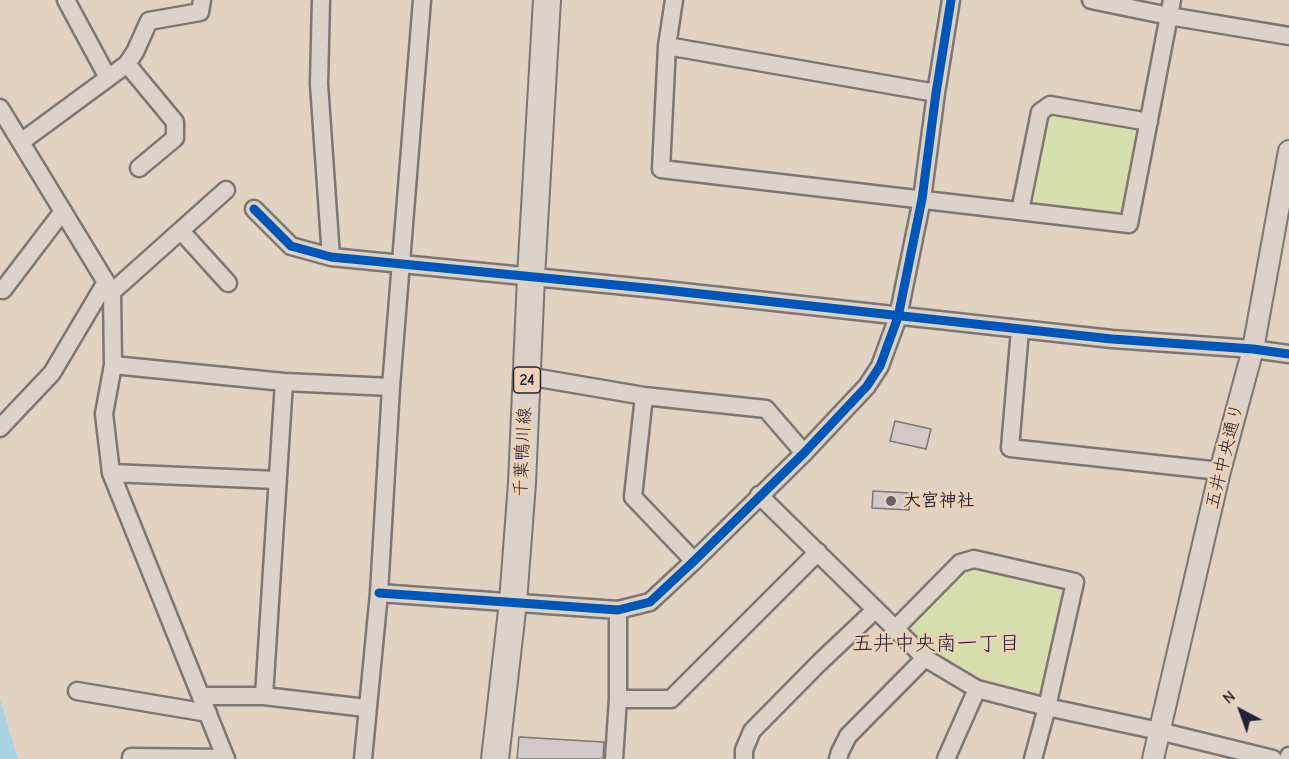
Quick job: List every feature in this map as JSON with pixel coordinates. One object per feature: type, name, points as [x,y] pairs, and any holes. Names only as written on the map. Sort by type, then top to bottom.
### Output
[{"type":"main road","name":"千葉鴨川線","points":[[495,759],[513,602],[522,483],[547,0]]},
{"type":"street","points":[[66,0],[108,78]]},
{"type":"street","points":[[21,142],[127,64],[149,21],[200,12],[202,0]]},
{"type":"street","points":[[321,0],[319,84],[331,258]]},
{"type":"street","points":[[363,759],[366,708],[379,593],[391,387],[422,0]]},
{"type":"street","points":[[674,0],[667,46],[661,169],[1129,224],[1171,8]]},
{"type":"street","points":[[379,593],[618,610],[650,602],[804,453],[867,386],[880,366],[898,316],[922,199],[951,0]]},
{"type":"street","points":[[1091,0],[1171,8],[1289,36]]},
{"type":"street","points":[[667,46],[936,93]]},
{"type":"street","points":[[127,64],[175,122],[175,138],[139,168]]},
{"type":"street","points":[[1020,211],[1040,112],[1050,105],[1149,122]]},
{"type":"street","points":[[0,108],[109,287],[113,365],[104,414],[111,473],[226,758],[131,757]]},
{"type":"street","name":"五井中央通り","points":[[1153,759],[1220,471],[1253,349],[1289,151]]},
{"type":"street","points":[[0,428],[52,373],[109,287],[181,231],[226,190]]},
{"type":"street","points":[[254,209],[291,246],[331,258],[531,277],[1020,330],[1289,354]]},
{"type":"street","points":[[3,290],[63,211]]},
{"type":"street","points":[[181,231],[228,283]]},
{"type":"street","points":[[1020,330],[1010,448],[1220,471]]},
{"type":"street","points":[[113,365],[284,382],[391,387]]},
{"type":"street","points":[[527,376],[644,396],[766,409],[804,453]]},
{"type":"street","points":[[264,696],[284,382]]},
{"type":"street","points":[[644,396],[633,497],[694,561]]},
{"type":"street","points":[[111,473],[277,480]]},
{"type":"street","points":[[759,495],[926,658],[977,689],[1274,759]]},
{"type":"street","points":[[618,699],[671,699],[818,552]]},
{"type":"street","points":[[895,629],[960,563],[974,559],[1075,582],[1033,759]]},
{"type":"street","points":[[614,759],[618,699],[618,610]]},
{"type":"street","points":[[744,759],[744,750],[752,731],[875,610]]},
{"type":"street","points":[[838,759],[848,736],[926,658]]},
{"type":"street","points":[[946,759],[977,689]]},
{"type":"street","points":[[77,691],[208,713]]},
{"type":"street","points":[[201,696],[264,696],[366,708]]},
{"type":"green space","points":[[1055,112],[1137,128],[1141,134],[1124,210],[1118,214],[1036,205],[1028,197],[1045,120]]},
{"type":"green space","points":[[973,568],[1057,589],[1062,600],[1041,689],[1037,692],[979,677],[933,652],[913,633],[913,623],[962,573]]},
{"type":"water","points":[[0,699],[18,759],[0,759]]},
{"type":"building","points":[[895,421],[931,429],[926,449],[890,441]]},
{"type":"building","name":"大宮神社","points":[[873,491],[910,493],[909,510],[872,508]]},
{"type":"building","points":[[519,737],[604,742],[603,759],[517,759]]},
{"type":"cycle path","points":[[379,593],[618,610],[650,602],[804,453],[867,386],[880,366],[898,317],[922,199],[951,0]]},
{"type":"cycle path","points":[[254,209],[291,246],[331,257],[656,289],[1112,339],[1253,349],[1289,354]]},
{"type":"place","name":"大宮神社","points":[[891,501]]},
{"type":"district","name":"五井中央南一丁目","points":[[936,644]]}]
